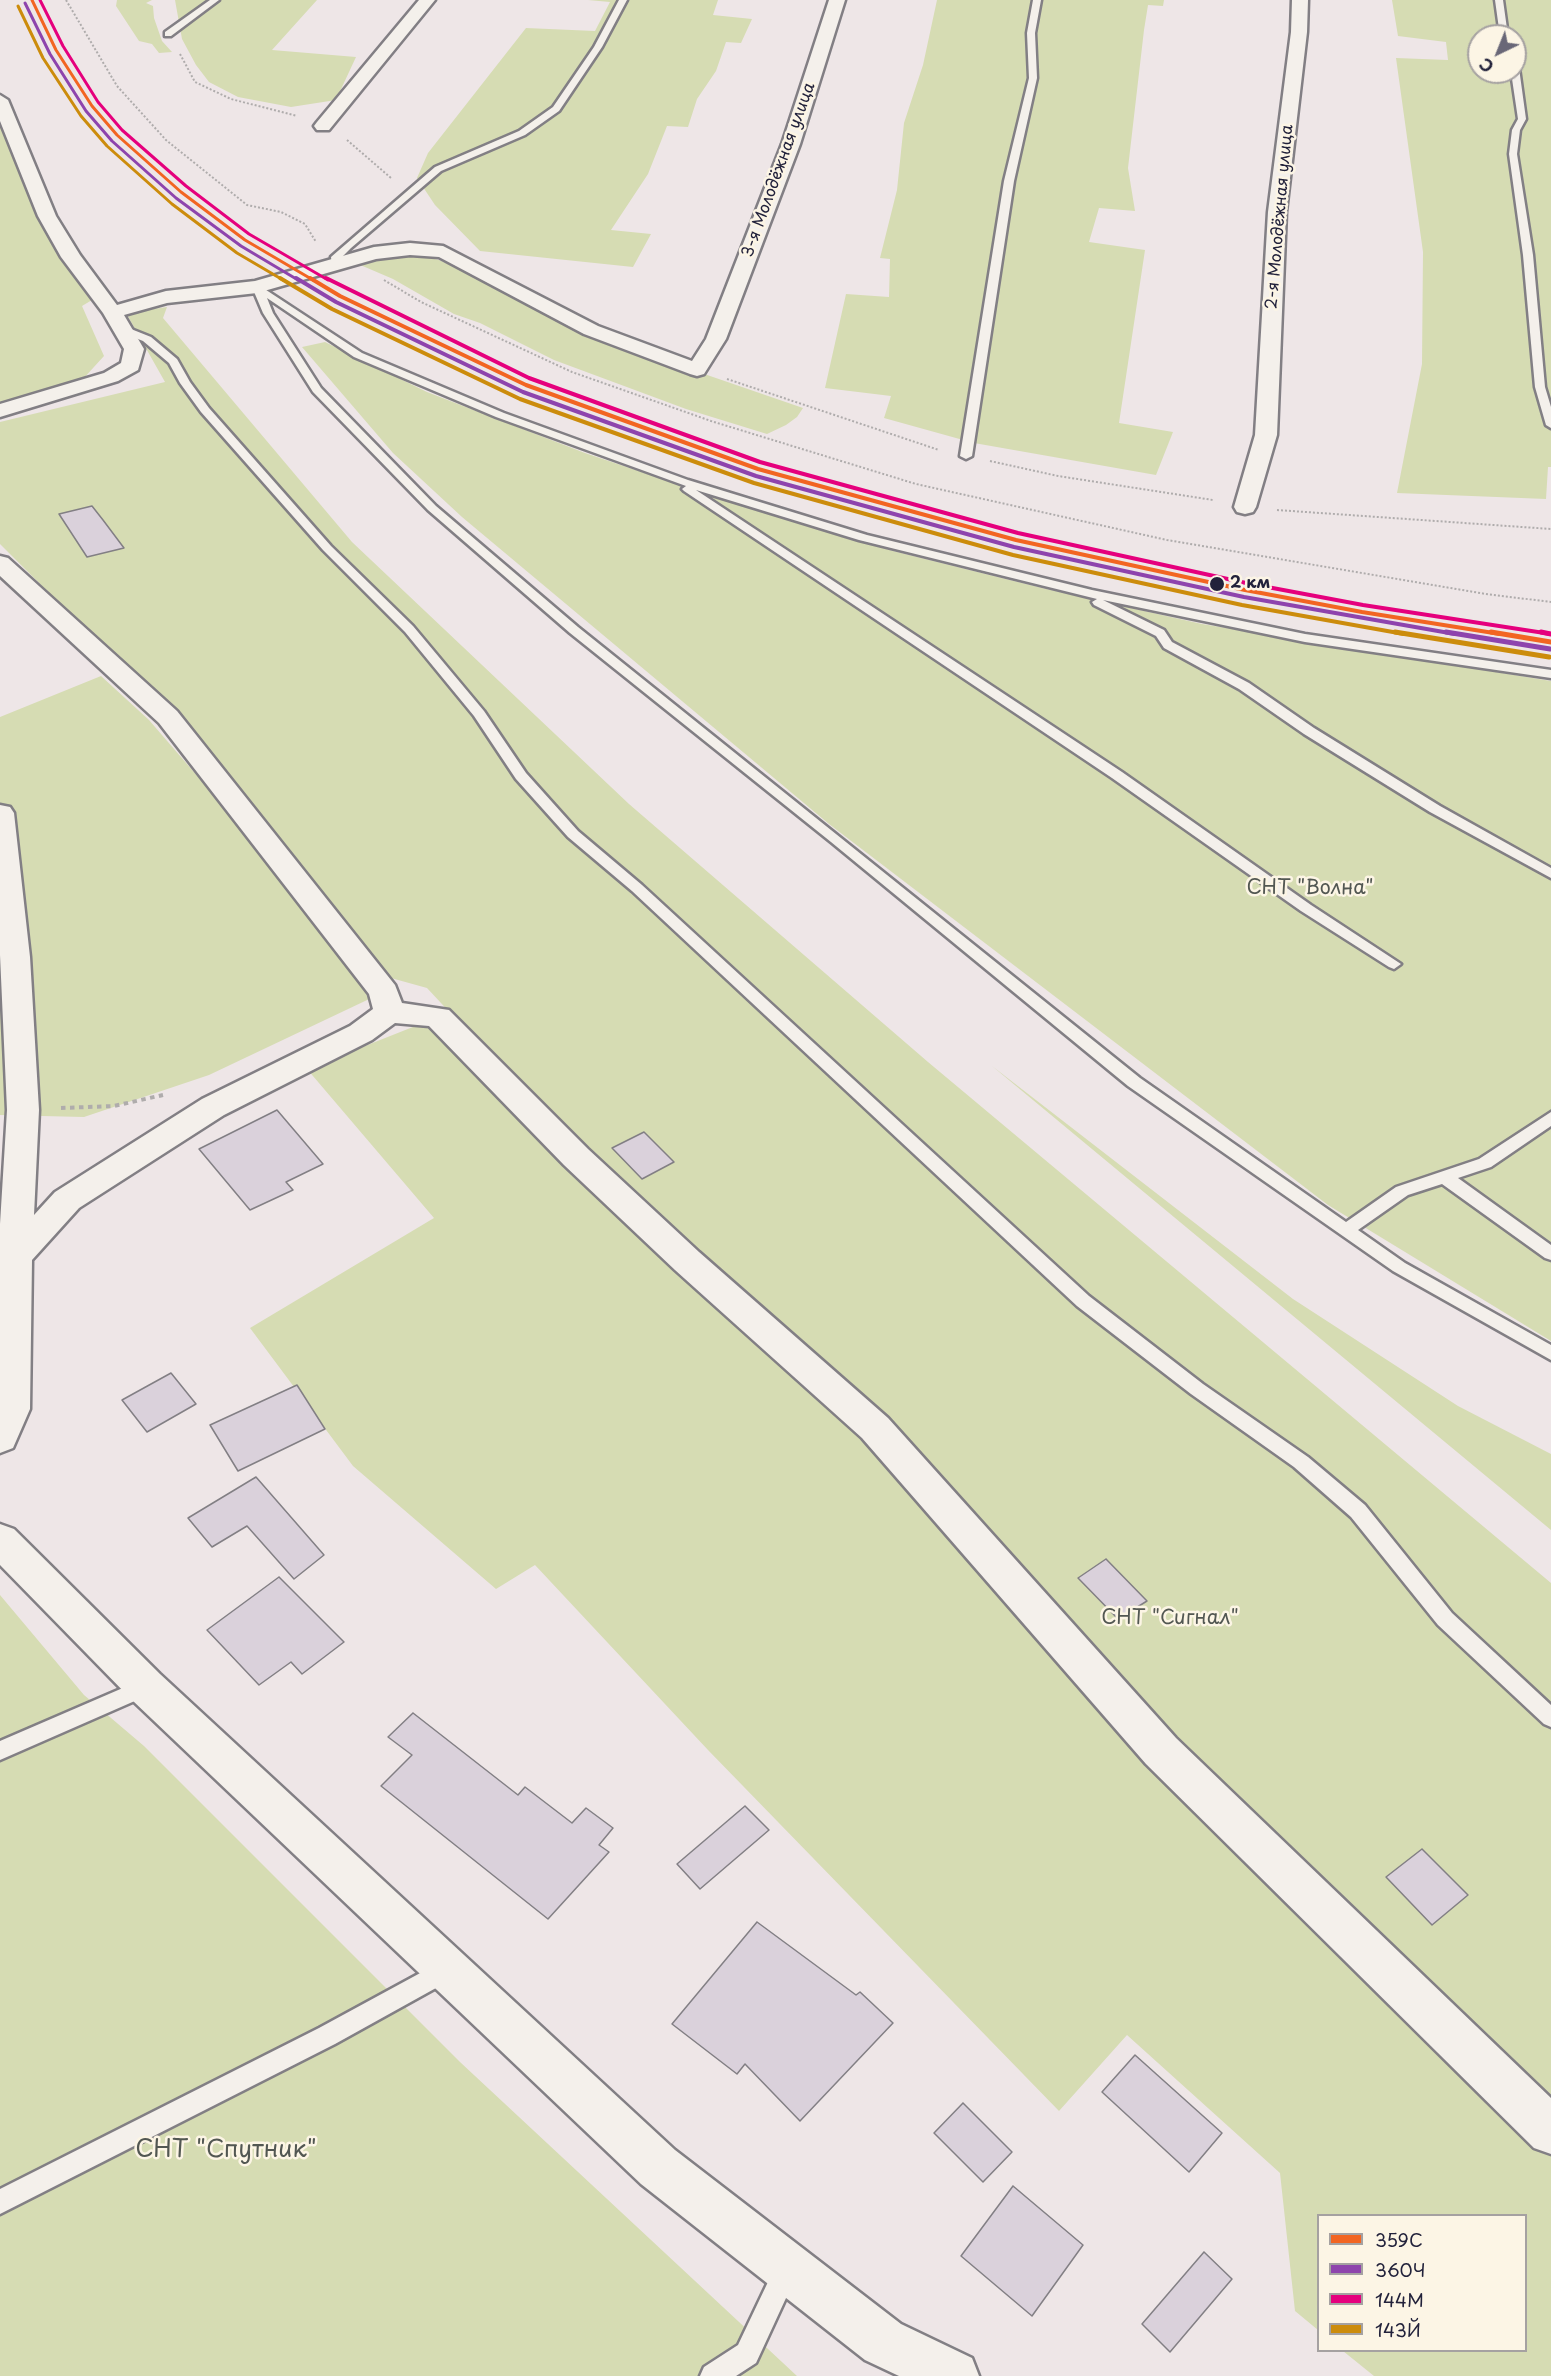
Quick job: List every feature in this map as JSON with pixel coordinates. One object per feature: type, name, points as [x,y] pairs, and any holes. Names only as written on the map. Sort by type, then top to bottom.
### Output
[{"type":"street","points":[[323,126],[427,0]]},
{"type":"street","name":"3-я Молодёжная улица","points":[[698,370],[717,339],[791,144],[837,0]]},
{"type":"street","name":"2-я Молодёжная улица","points":[[1245,507],[1266,435],[1277,212],[1299,32],[1300,0]]},
{"type":"street","points":[[0,100],[47,216],[71,256],[117,320],[134,349],[131,366],[111,377],[0,411]]},
{"type":"street","points":[[117,320],[166,297],[256,286],[335,262],[374,253],[426,249],[443,252],[591,330],[698,370]]},
{"type":"street","points":[[0,563],[168,717],[384,992],[389,1012]]},
{"type":"street","points":[[0,813],[15,957],[23,1110],[15,1257],[12,1409],[0,1438]]},
{"type":"street","points":[[15,1257],[67,1200],[213,1107],[362,1033],[389,1012],[438,1017],[601,1181],[687,1261],[875,1428],[1161,1751],[1551,2131]]},
{"type":"street","points":[[0,1540],[146,1688],[657,2167],[883,2342],[954,2376]]},
{"type":"lane","points":[[168,34],[216,0]]},
{"type":"lane","points":[[335,262],[438,170],[522,133],[556,109],[598,47],[623,0]]},
{"type":"lane","points":[[966,456],[1009,181],[1033,78],[1031,33],[1037,0]]},
{"type":"lane","points":[[1498,0],[1502,24]]},
{"type":"lane","points":[[1517,84],[1522,119],[1516,130],[1513,154],[1528,255],[1540,387],[1551,424]]},
{"type":"lane","points":[[256,286],[337,343],[358,355],[500,415],[670,477],[863,538],[1073,590],[1305,638],[1551,674]]},
{"type":"lane","points":[[256,286],[268,313],[317,390],[432,508],[574,630],[836,839],[1134,1082],[1398,1267],[1551,1353]]},
{"type":"lane","points":[[117,320],[147,339],[173,361],[185,383],[205,410],[327,548],[409,629],[479,714],[521,776],[573,834],[637,888],[1083,1301],[1197,1389],[1301,1462],[1358,1511],[1445,1619],[1551,1718]]},
{"type":"lane","points":[[670,477],[1117,776],[1306,908],[1394,964]]},
{"type":"lane","points":[[1073,590],[1160,633],[1168,645],[1244,686],[1309,731],[1435,809],[1551,874]]},
{"type":"lane","points":[[1346,1230],[1402,1191],[1485,1163],[1551,1118]]},
{"type":"lane","points":[[1444,1177],[1551,1254]]},
{"type":"lane","points":[[0,1751],[146,1688]]},
{"type":"lane","points":[[0,2202],[327,2036],[447,1970]]},
{"type":"lane","points":[[713,2376],[747,2354],[788,2267]]},
{"type":"path","points":[[66,0],[117,86],[166,140],[247,205],[281,212],[305,224],[317,245],[335,262],[366,270],[421,302],[572,372],[711,421],[916,484],[1167,540],[1486,594],[1551,602]]},
{"type":"path","points":[[168,34],[195,82],[231,99],[284,111],[323,126],[353,144],[409,195]]},
{"type":"path","points":[[698,370],[939,450],[1058,476],[1245,507],[1551,529]]},
{"type":"green space","points":[[117,0],[152,0],[146,3],[153,6],[154,18],[162,41],[172,52],[159,53],[152,44],[139,41],[116,6]]},
{"type":"green space","points":[[175,0],[317,0],[272,50],[356,57],[336,100],[291,107],[238,97],[209,82],[196,65],[182,39]]},
{"type":"green space","points":[[588,0],[718,0],[713,15],[752,19],[741,43],[726,42],[716,71],[697,99],[688,127],[667,126],[648,174],[611,230],[651,234],[633,267],[480,251],[435,205],[417,178],[428,153],[526,28],[595,31],[610,2]]},
{"type":"green space","points":[[937,0],[1164,0],[1163,6],[1148,5],[1144,30],[1128,168],[1135,211],[1099,208],[1089,242],[1145,250],[1119,423],[1173,432],[1156,475],[974,443],[884,418],[891,396],[825,388],[846,294],[889,297],[890,259],[880,258],[897,190],[904,123],[923,65]]},
{"type":"green space","points":[[1392,0],[1551,0],[1551,467],[1548,467],[1546,499],[1397,493],[1422,364],[1423,252],[1396,58],[1448,60],[1446,42],[1398,36]]},
{"type":"green space","points":[[0,119],[55,247],[92,300],[82,306],[104,356],[83,379],[0,405]]},
{"type":"green space","points":[[415,254],[439,260],[652,356],[803,408],[797,417],[786,425],[767,434],[686,409],[554,360],[480,323],[454,314],[393,279],[358,264],[398,255]]},
{"type":"green space","name":"СНТ \"Сигнал\"","points":[[167,307],[163,318],[352,542],[629,804],[928,1062],[1551,1583],[1551,2376],[1374,2376],[1344,2352],[1527,2352],[1527,2214],[1317,2214],[1317,2329],[1295,2311],[1280,2173],[1127,2035],[1059,2111],[708,1750],[535,1565],[496,1589],[353,1466],[250,1328],[434,1218],[307,1069],[428,1021],[726,1275],[565,1136],[427,988],[391,978],[201,739],[90,634],[0,544],[0,422],[165,382],[126,313]]},
{"type":"green space","name":"СНТ \"Волна\"","points":[[325,342],[427,392],[585,453],[737,504],[893,551],[1202,624],[1551,681],[1551,1341],[1328,1205],[829,824],[462,517],[393,453],[302,347]]},
{"type":"green space","points":[[101,676],[149,720],[384,992],[209,1075],[84,1117],[0,1115],[0,717]]},
{"type":"green space","points":[[992,1066],[1293,1299],[1458,1406],[1551,1454],[1551,1530]]},
{"type":"green space","name":"СНТ \"Спутник\"","points":[[0,1595],[84,1695],[144,1746],[460,2062],[797,2376],[0,2376]]},
{"type":"building","points":[[92,506],[124,548],[87,557],[59,514]]},
{"type":"building","points":[[277,1110],[323,1164],[286,1182],[293,1190],[250,1210],[199,1149]]},
{"type":"building","points":[[644,1132],[674,1162],[642,1179],[612,1148]]},
{"type":"building","points":[[171,1373],[196,1404],[147,1432],[122,1400]]},
{"type":"building","points":[[297,1385],[325,1429],[238,1471],[210,1425]]},
{"type":"building","points":[[256,1477],[324,1555],[294,1579],[247,1526],[212,1547],[188,1518]]},
{"type":"building","points":[[1106,1559],[1147,1601],[1118,1619],[1078,1578]]},
{"type":"building","points":[[279,1577],[344,1642],[302,1674],[291,1662],[259,1685],[207,1630]]},
{"type":"building","points":[[413,1713],[518,1795],[525,1787],[572,1823],[586,1808],[613,1828],[599,1845],[609,1852],[548,1919],[381,1786],[412,1755],[388,1737]]},
{"type":"building","points":[[745,1806],[769,1830],[700,1889],[677,1864]]},
{"type":"building","points":[[1422,1849],[1468,1895],[1432,1925],[1386,1877]]},
{"type":"building","points":[[757,1922],[856,1995],[860,1992],[893,2023],[800,2121],[745,2064],[737,2074],[672,2024]]},
{"type":"building","points":[[1135,2055],[1222,2133],[1189,2172],[1102,2092]]},
{"type":"building","points":[[963,2103],[1012,2152],[983,2182],[934,2133]]},
{"type":"building","points":[[1013,2186],[1083,2245],[1032,2316],[961,2256]]},
{"type":"building","points":[[1204,2252],[1232,2279],[1170,2352],[1142,2324]]},
{"type":"transit line","name":"359С","points":[[32,0],[56,50],[92,106],[117,135],[181,192],[245,240],[340,296],[526,385],[758,469],[1016,540],[1245,590],[1362,612],[1551,642]]},
{"type":"transit line","name":"144М","points":[[40,0],[63,46],[98,102],[122,130],[186,186],[249,234],[344,289],[529,378],[760,462],[1018,533],[1246,583],[1363,605],[1551,634]]},
{"type":"transit line","name":"360Ч","points":[[25,3],[50,54],[86,111],[112,141],[176,198],[241,246],[336,302],[523,392],[756,476],[1014,547],[1244,597],[1361,619],[1550,649]]},
{"type":"transit line","name":"143Й","points":[[18,6],[43,58],[81,116],[107,146],[172,204],[237,253],[332,309],[520,399],[754,483],[1013,555],[1242,605],[1360,627],[1549,657]]},
{"type":"place","name":"2 км","points":[[1217,584]]}]
